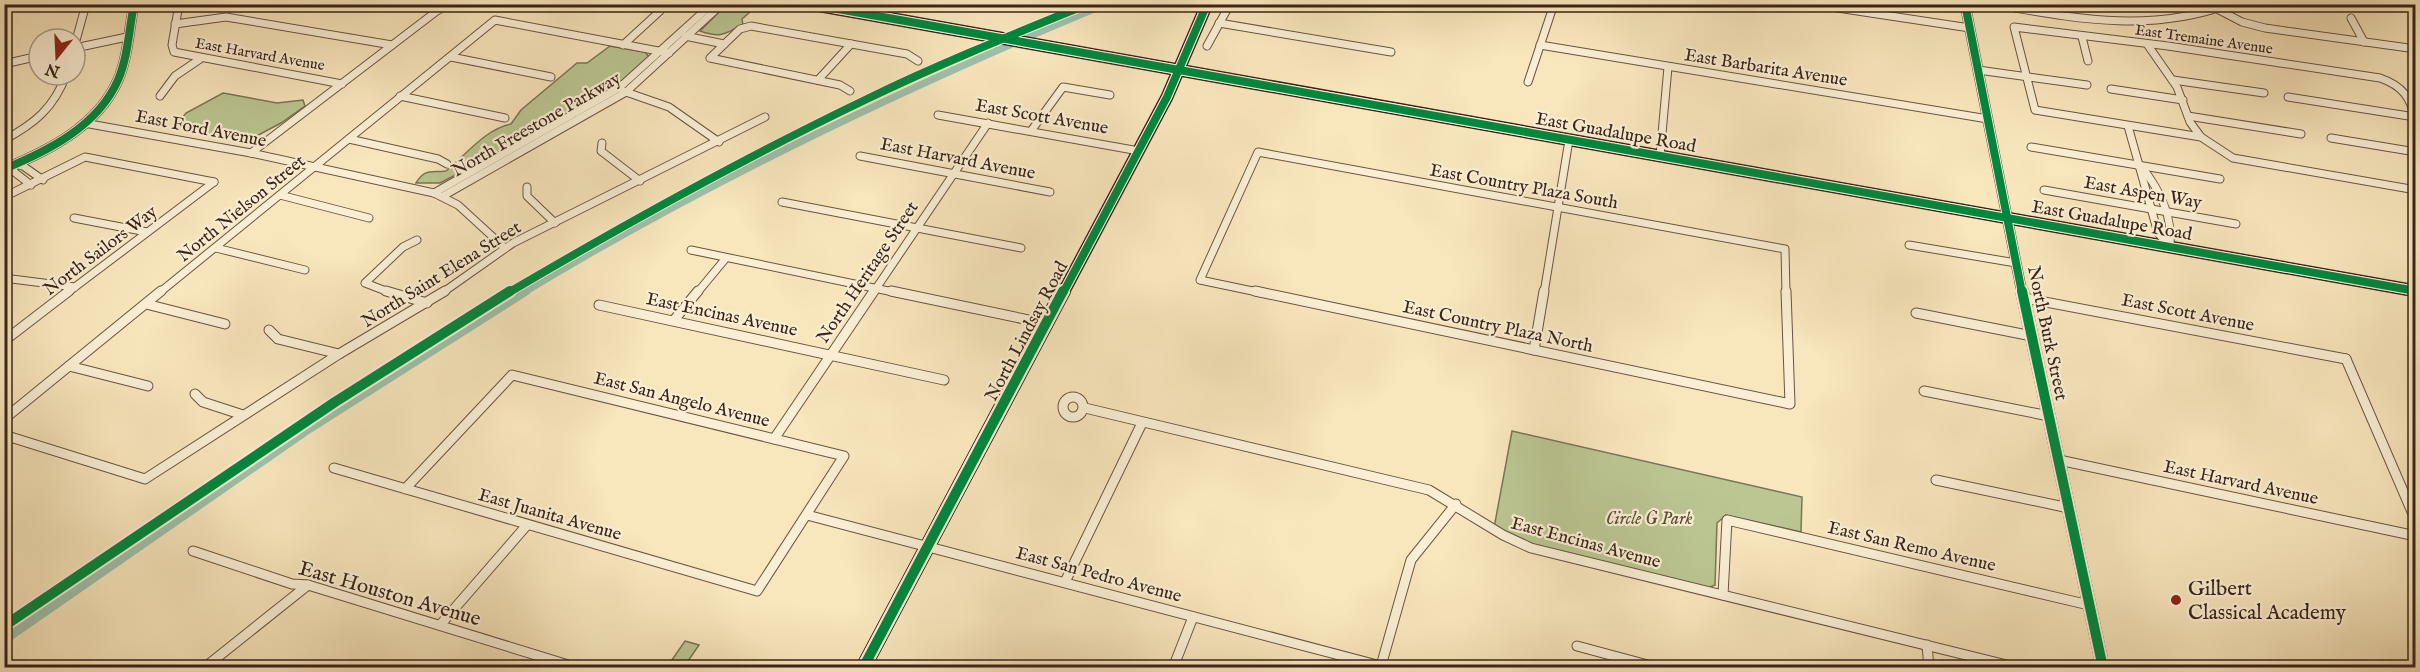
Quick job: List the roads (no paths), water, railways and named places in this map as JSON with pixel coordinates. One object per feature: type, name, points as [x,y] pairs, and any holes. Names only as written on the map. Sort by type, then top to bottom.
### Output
[{"type":"main road","name":"East Guadalupe Road","points":[[810,4],[2415,291]]},
{"type":"main road","name":"North Lindsay Road","points":[[863,668],[1139,151],[1179,70],[1207,4]]},
{"type":"street","points":[[80,27],[86,4]]},
{"type":"street","points":[[4,169],[51,146],[84,123],[106,100],[117,81],[134,4]]},
{"type":"street","points":[[179,4],[175,24],[226,17],[392,45]]},
{"type":"street","points":[[406,4],[439,10]]},
{"type":"street","points":[[251,153],[446,4]]},
{"type":"street","points":[[623,45],[660,11],[640,4]]},
{"type":"street","name":"North Freestone Parkway","points":[[443,196],[626,92],[669,53],[712,4]]},
{"type":"street","name":"North Freestone Parkway","points":[[434,193],[616,89],[722,4]]},
{"type":"street","points":[[1207,45],[1230,4]]},
{"type":"street","points":[[1528,81],[1554,4]]},
{"type":"street","points":[[1811,4],[1970,28]]},
{"type":"street","name":"North Burk Street","points":[[1965,4],[2016,263],[2103,668]]},
{"type":"street","points":[[1991,4],[2051,14],[2147,21],[2219,10],[2230,4]]},
{"type":"street","points":[[2048,4],[2051,14]]},
{"type":"street","points":[[2219,10],[2242,22],[2265,28],[2415,49]]},
{"type":"street","points":[[2351,18],[2364,42]]},
{"type":"street","name":"North Nielson Street","points":[[4,419],[495,20],[623,45]]},
{"type":"street","points":[[1219,23],[1391,52]]},
{"type":"street","name":"East Harvard Avenue","points":[[175,24],[174,52],[200,59],[342,84]]},
{"type":"street","points":[[850,91],[840,85],[710,58],[745,26],[907,54],[918,61]]},
{"type":"street","points":[[2014,27],[2035,110],[2201,137]]},
{"type":"street","name":"East Tremaine Avenue","points":[[2014,27],[2367,75],[2391,82],[2408,94],[2415,118]]},
{"type":"street","points":[[685,33],[726,41]]},
{"type":"street","points":[[87,44],[127,37]]},
{"type":"street","points":[[2082,37],[2088,61]]},
{"type":"street","points":[[818,80],[851,44]]},
{"type":"street","points":[[2147,44],[2173,80],[2194,129],[2201,137],[2233,158],[2415,190]]},
{"type":"street","points":[[623,45],[669,53]]},
{"type":"street","name":"East Barbarita Avenue","points":[[1540,45],[1988,119]]},
{"type":"street","points":[[451,57],[551,77]]},
{"type":"street","points":[[4,64],[27,59]]},
{"type":"street","points":[[160,96],[175,76],[200,59]]},
{"type":"street","points":[[1660,156],[1668,67]]},
{"type":"street","points":[[1978,69],[2087,85]]},
{"type":"street","points":[[2173,80],[2264,93]]},
{"type":"street","points":[[4,140],[30,126],[51,109],[62,87]]},
{"type":"street","points":[[1031,131],[1063,87],[1110,94]]},
{"type":"street","points":[[616,89],[669,107],[719,142]]},
{"type":"street","points":[[2111,89],[2183,100]]},
{"type":"street","points":[[400,96],[505,118]]},
{"type":"street","points":[[2288,97],[2415,118]]},
{"type":"street","name":"East Scott Avenue","points":[[938,115],[1139,151]]},
{"type":"street","points":[[2188,116],[2301,134]]},
{"type":"street","name":"North Saint Elena Street","points":[[4,435],[145,479],[339,354],[464,280],[505,248],[765,117]]},
{"type":"street","name":"East Ford Avenue","points":[[84,123],[251,153],[434,193],[443,196],[505,248]]},
{"type":"street","name":"North Heritage Street","points":[[774,439],[988,123]]},
{"type":"street","points":[[2128,126],[2158,233],[2170,247]]},
{"type":"street","points":[[2331,138],[2415,152]]},
{"type":"street","points":[[349,139],[438,159],[447,164]]},
{"type":"street","points":[[1534,350],[1569,140]]},
{"type":"street","points":[[602,143],[601,151],[640,181]]},
{"type":"street","points":[[2031,147],[2220,179]]},
{"type":"street","name":"East Country Plaza South","points":[[1200,280],[1258,152],[1785,249],[1790,404]]},
{"type":"street","name":"East Harvard Avenue","points":[[860,156],[1050,192]]},
{"type":"street","name":"North Sailors Way","points":[[4,342],[213,182],[85,157],[43,180]]},
{"type":"street","points":[[15,164],[43,180]]},
{"type":"street","points":[[15,164],[13,171],[32,185]]},
{"type":"street","points":[[2140,165],[2156,185],[2166,212],[2172,236],[2170,247]]},
{"type":"street","points":[[4,197],[43,180]]},
{"type":"street","points":[[526,187],[527,196],[555,223]]},
{"type":"street","name":"East Aspen Way","points":[[2044,190],[2236,224]]},
{"type":"street","points":[[280,195],[369,218]]},
{"type":"street","points":[[782,202],[1021,248]]},
{"type":"street","points":[[74,218],[147,232]]},
{"type":"street","points":[[417,240],[403,247],[365,283],[370,287],[427,303]]},
{"type":"street","points":[[1909,244],[2016,263]]},
{"type":"street","points":[[216,248],[305,270]]},
{"type":"street","points":[[691,250],[1048,324]]},
{"type":"street","points":[[674,320],[726,258]]},
{"type":"street","points":[[4,278],[75,288]]},
{"type":"street","name":"East Country Plaza North","points":[[1200,280],[1790,404]]},
{"type":"street","name":"East Scott Avenue","points":[[2024,298],[2349,357],[2415,521]]},
{"type":"street","points":[[146,304],[225,324]]},
{"type":"street","name":"East Encinas Avenue","points":[[599,305],[944,380]]},
{"type":"street","points":[[1916,314],[2032,336]]},
{"type":"street","points":[[269,330],[278,339],[339,354]]},
{"type":"street","points":[[69,366],[148,386]]},
{"type":"street","name":"East San Angelo Avenue","points":[[405,489],[512,375],[844,456],[807,515]]},
{"type":"street","points":[[1924,391],[2049,416]]},
{"type":"street","points":[[195,394],[203,402],[243,415]]},
{"type":"street","name":"East Encinas Avenue","points":[[1085,408],[1429,490],[1456,504],[1496,534],[1531,548],[2019,668]]},
{"type":"street","points":[[1065,582],[1142,423]]},
{"type":"street","name":"East Harvard Avenue","points":[[2059,460],[2415,536]]},
{"type":"street","name":"East Juanita Avenue","points":[[334,468],[757,591],[807,515]]},
{"type":"street","points":[[1936,480],[2069,508]]},
{"type":"street","points":[[1381,666],[1411,560],[1456,504]]},
{"type":"street","name":"East San Pedro Avenue","points":[[807,515],[930,545],[1381,666]]},
{"type":"street","name":"East San Remo Avenue","points":[[1723,595],[1727,520],[2090,604]]},
{"type":"street","points":[[441,624],[527,525]]},
{"type":"street","name":"East Houston Avenue","points":[[193,551],[292,584],[308,585],[441,624],[578,668]]},
{"type":"street","points":[[204,668],[308,585]]},
{"type":"street","points":[[1173,668],[1193,617]]},
{"type":"street","points":[[1927,645],[1929,668]]},
{"type":"street","points":[[1577,646],[1659,668]]},
{"type":"waterway","points":[[523,293],[664,212],[809,137],[957,68],[1106,4]]},
{"type":"waterway","points":[[4,640],[304,432],[526,291]]},
{"type":"place","name":"Gilbert Classical Academy","points":[[2176,600]]},
{"type":"park label","name":"Circle G Park","points":[[1649,518]]}]
